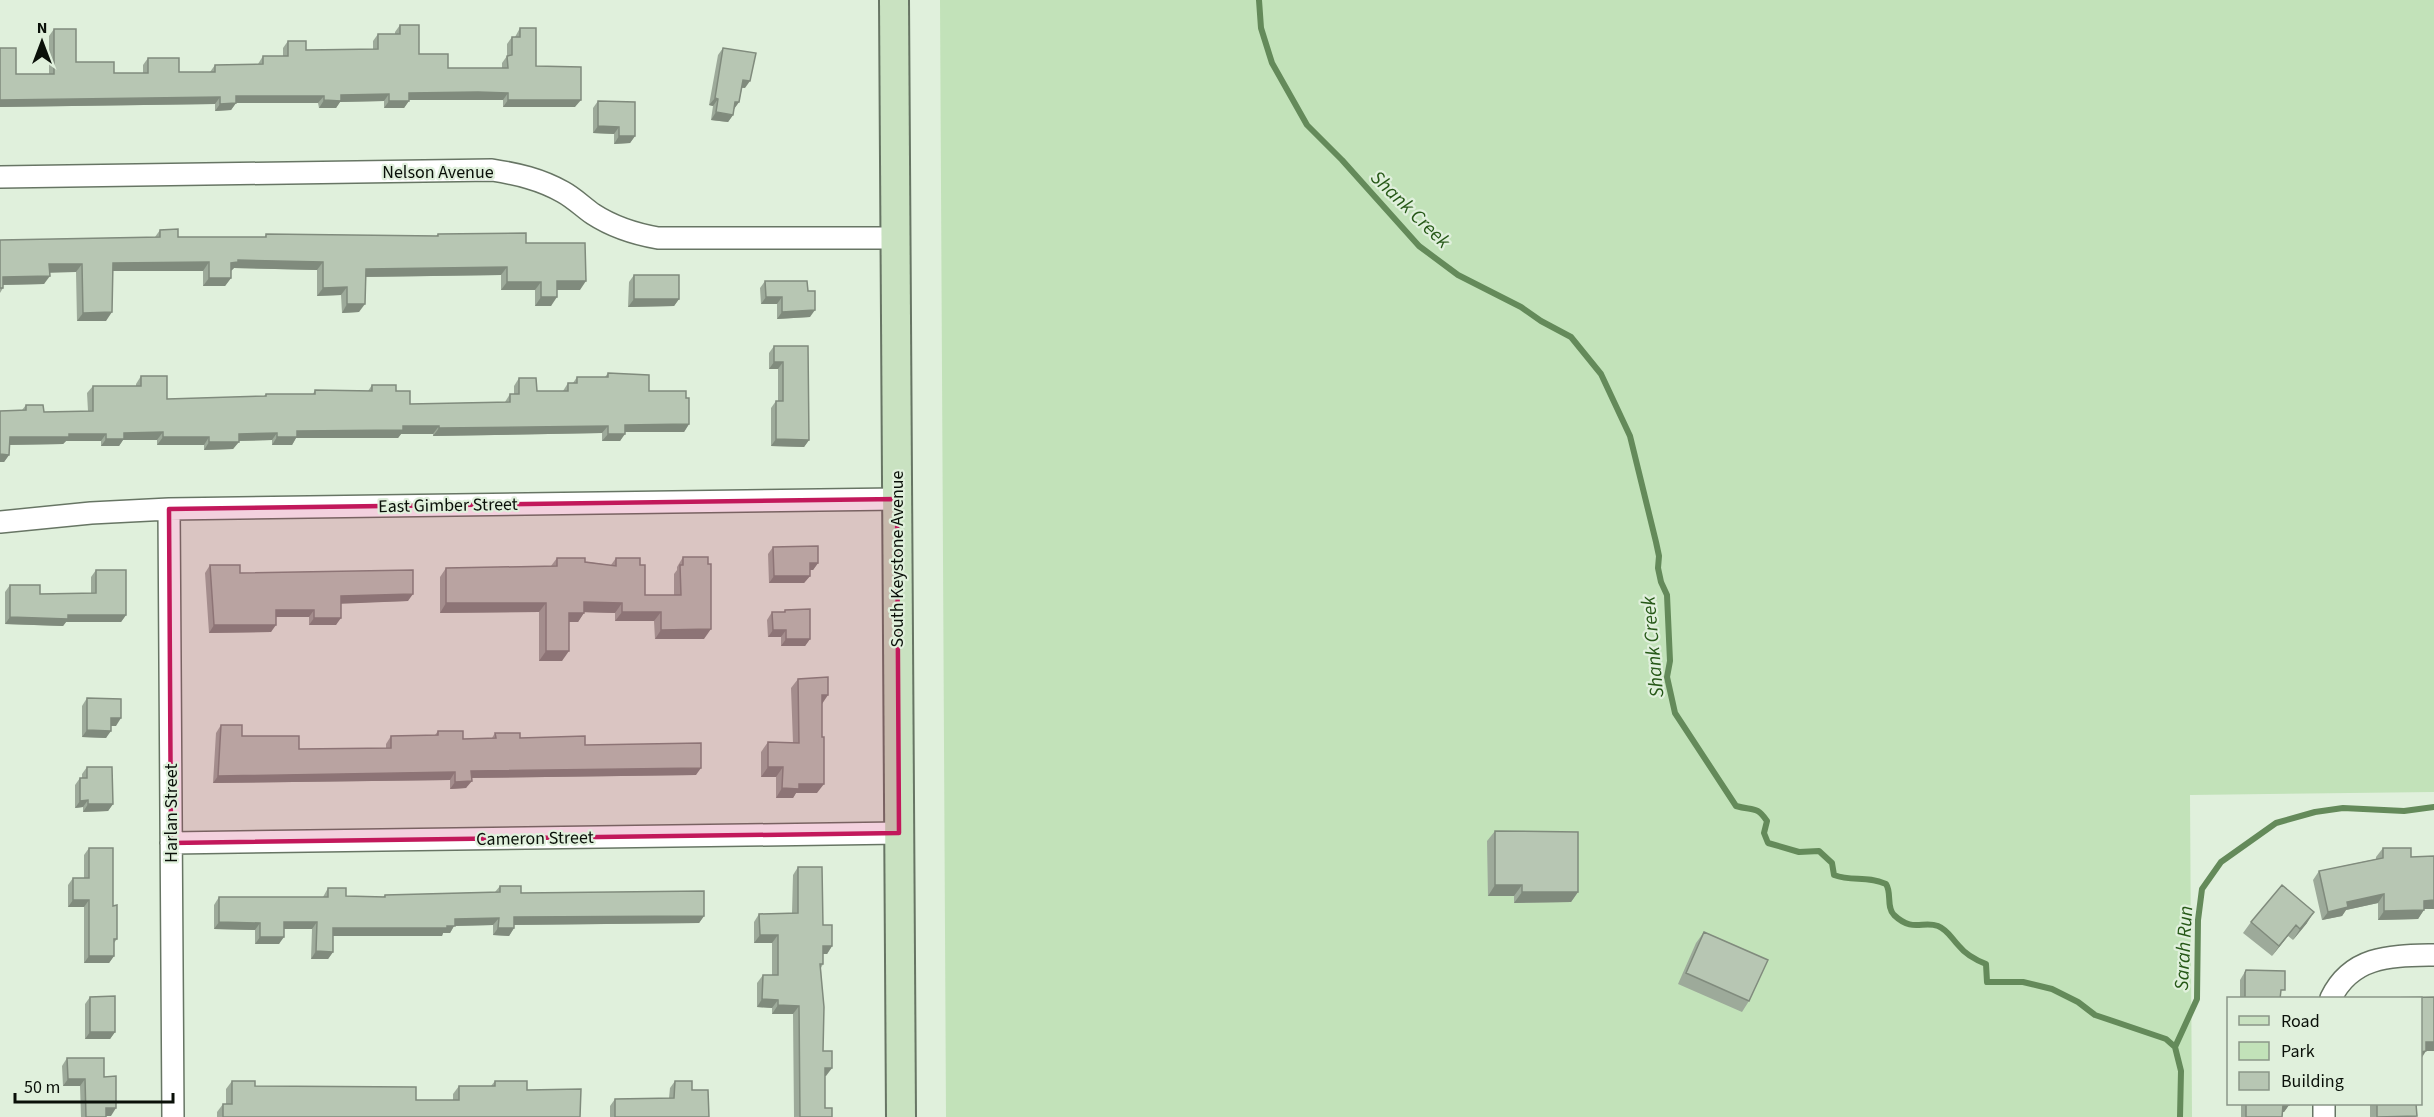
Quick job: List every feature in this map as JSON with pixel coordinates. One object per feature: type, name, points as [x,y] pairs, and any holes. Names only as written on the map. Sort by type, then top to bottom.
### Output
[{"type":"main road","name":"South Keystone Avenue","points":[[894,0],[902,1117]]},
{"type":"street","name":"Nelson Avenue","points":[[0,177],[492,170],[529,177],[552,186],[572,197],[602,220],[648,237],[680,239],[896,238]]},
{"type":"street","name":"East Gimber Street","points":[[0,522],[100,512],[169,509],[897,499]]},
{"type":"street","name":"Harlan Street","points":[[169,509],[173,1117]]},
{"type":"street","name":"Cameron Street","points":[[171,843],[899,833]]},
{"type":"street","points":[[2332,997],[2338,986],[2349,975],[2370,961],[2395,956],[2434,955]]},
{"type":"highlighted area","points":[[897,499],[899,833],[171,843],[169,509]]},
{"type":"green space","points":[[940,0],[2434,0],[2434,792],[2190,795],[2192,1117],[946,1117]]},
{"type":"building","points":[[400,25],[419,25],[419,54],[448,54],[448,68],[508,68],[507,56],[512,55],[512,37],[520,37],[520,28],[536,28],[536,66],[581,67],[581,100],[508,100],[508,93],[478,92],[409,93],[409,101],[389,101],[389,94],[341,95],[341,101],[324,100],[324,96],[236,96],[236,103],[220,104],[220,97],[0,100],[0,48],[16,48],[16,74],[54,74],[54,29],[76,29],[76,62],[114,62],[114,73],[148,73],[148,58],[179,58],[179,72],[215,72],[215,65],[263,64],[263,56],[288,56],[288,41],[306,41],[306,50],[378,49],[378,34],[400,34]]},
{"type":"building","points":[[723,48],[756,53],[750,81],[743,80],[739,102],[735,102],[733,115],[716,112],[718,99],[715,98]]},
{"type":"building","points":[[598,101],[635,102],[635,136],[619,136],[619,127],[598,126]]},
{"type":"building","points":[[178,229],[178,237],[266,237],[266,234],[438,236],[438,234],[526,233],[526,243],[585,243],[586,281],[557,281],[557,297],[541,297],[541,282],[507,282],[507,267],[366,269],[365,304],[347,304],[347,287],[323,288],[323,262],[238,260],[238,262],[231,263],[231,278],[209,278],[209,262],[113,263],[112,312],[83,313],[82,264],[49,264],[50,276],[3,277],[3,288],[0,288],[0,240],[160,237],[160,230]]},
{"type":"building","points":[[634,275],[679,275],[679,299],[634,299]]},
{"type":"building","points":[[765,281],[807,281],[808,291],[815,291],[815,310],[782,312],[782,297],[766,297]]},
{"type":"building","points":[[774,346],[808,346],[809,440],[776,439],[776,401],[783,401],[783,362],[774,362]]},
{"type":"building","points":[[608,373],[649,375],[649,391],[686,391],[686,398],[689,398],[689,424],[625,425],[625,434],[608,434],[608,426],[439,428],[439,426],[403,426],[403,430],[297,431],[297,437],[277,437],[277,433],[239,434],[239,442],[209,442],[209,437],[163,437],[163,432],[124,433],[124,439],[106,439],[106,434],[69,434],[69,437],[10,437],[9,455],[0,454],[0,411],[26,410],[26,405],[43,405],[44,412],[93,411],[93,386],[141,386],[141,376],[167,376],[167,399],[315,394],[315,390],[372,391],[372,385],[396,385],[396,391],[410,391],[410,404],[510,402],[510,394],[519,394],[519,378],[536,378],[537,391],[568,391],[568,383],[577,383],[577,377],[608,377]]},
{"type":"building","points":[[818,546],[818,563],[810,563],[810,576],[774,576],[773,547]]},
{"type":"building","points":[[683,557],[708,557],[708,564],[711,564],[711,629],[661,630],[661,612],[622,612],[622,603],[584,602],[584,613],[569,613],[569,651],[546,651],[546,603],[446,603],[446,568],[557,566],[557,558],[585,558],[585,562],[616,566],[616,558],[640,558],[640,565],[645,565],[645,595],[681,595],[680,565],[683,565]]},
{"type":"building","points":[[210,565],[240,565],[240,573],[413,570],[413,594],[341,596],[341,618],[314,618],[314,610],[276,610],[276,625],[214,625]]},
{"type":"building","points":[[96,570],[126,570],[126,615],[68,615],[68,619],[10,617],[10,585],[40,585],[40,594],[96,593]]},
{"type":"building","points":[[810,609],[810,639],[786,639],[786,630],[773,630],[772,612]]},
{"type":"building","points":[[828,677],[828,695],[822,695],[824,784],[799,784],[799,789],[782,788],[783,767],[768,767],[768,742],[799,743],[798,679]]},
{"type":"building","points":[[87,698],[121,699],[121,718],[111,718],[111,731],[87,730]]},
{"type":"building","points":[[221,725],[242,725],[242,736],[299,736],[299,749],[391,748],[391,736],[438,735],[438,731],[463,731],[463,739],[496,738],[495,733],[520,733],[520,738],[585,736],[585,745],[701,743],[701,768],[471,771],[472,781],[455,782],[455,772],[218,776]]},
{"type":"building","points":[[87,767],[112,767],[113,804],[88,804],[88,800],[80,801],[80,778],[87,778]]},
{"type":"building","points":[[1495,831],[1578,832],[1578,892],[1522,892],[1522,885],[1495,885]]},
{"type":"building","points":[[89,848],[113,848],[113,906],[117,905],[117,939],[114,939],[114,956],[89,956],[89,900],[73,900],[73,878],[89,878]]},
{"type":"building","points":[[2383,848],[2411,848],[2411,857],[2434,856],[2434,900],[2424,901],[2424,910],[2384,911],[2384,894],[2347,902],[2348,907],[2328,912],[2319,871],[2383,858]]},
{"type":"building","points":[[798,867],[822,867],[823,925],[832,925],[832,946],[823,946],[823,964],[820,964],[824,1007],[823,1051],[832,1051],[832,1068],[825,1068],[825,1108],[832,1108],[832,1117],[800,1117],[799,1006],[778,1005],[778,1000],[762,999],[763,975],[778,975],[778,935],[760,935],[759,914],[798,913]]},
{"type":"building","points":[[2282,885],[2314,912],[2300,929],[2296,925],[2279,946],[2251,922]]},
{"type":"building","points":[[500,886],[521,886],[521,893],[704,891],[704,916],[514,917],[514,928],[498,928],[499,918],[455,919],[455,926],[447,926],[447,928],[333,928],[333,952],[316,951],[317,922],[284,922],[284,937],[260,937],[260,923],[219,922],[219,897],[328,897],[328,888],[346,888],[346,896],[385,897],[385,895],[500,892]]},
{"type":"building","points":[[1704,932],[1768,960],[1749,1001],[1686,973]]},
{"type":"building","points":[[2246,970],[2285,971],[2285,990],[2281,990],[2280,997],[2245,997]]},
{"type":"building","points":[[115,996],[115,1032],[90,1032],[90,997]]},
{"type":"building","points":[[2422,997],[2434,997],[2434,1042],[2426,1042],[2426,1051],[2422,1052]]},
{"type":"building","points":[[67,1058],[104,1058],[104,1077],[116,1076],[116,1108],[106,1108],[106,1117],[86,1117],[85,1079],[68,1079]]},
{"type":"building","points":[[232,1081],[255,1081],[255,1086],[416,1087],[416,1100],[459,1100],[459,1086],[495,1086],[495,1081],[527,1081],[527,1090],[581,1089],[580,1117],[223,1117],[223,1104],[232,1104]]},
{"type":"building","points":[[675,1081],[692,1081],[692,1090],[708,1090],[709,1117],[615,1117],[615,1099],[674,1098]]},
{"type":"building","points":[[2246,1105],[2283,1105],[2282,1117],[2246,1117]]},
{"type":"building","points":[[2377,1105],[2416,1105],[2417,1116],[2377,1117]]},
{"type":"waterway","name":"Shank Creek","points":[[1259,0],[1261,28],[1272,63],[1307,125],[1342,160],[1419,246],[1458,275],[1521,307],[1571,337],[1601,374],[1630,436],[1656,542],[1659,556],[1658,568],[1667,595],[1670,661],[1667,677],[1675,713],[1736,806],[1754,809],[1763,816],[1767,821],[1764,833],[1768,843],[1799,852],[1819,851],[1832,863],[1834,875],[1886,884],[1890,908],[1894,915],[1912,925],[1933,925],[1945,930],[1965,952],[1986,964],[1987,982],[2023,982],[2052,989],[2078,1002],[2095,1015],[2166,1039],[2175,1047],[2181,1071],[2180,1117]]},
{"type":"waterway","name":"Sarah Run","points":[[2175,1047],[2197,999],[2198,920],[2202,889],[2221,862],[2276,823],[2315,812],[2343,808],[2404,811],[2434,807]]}]
